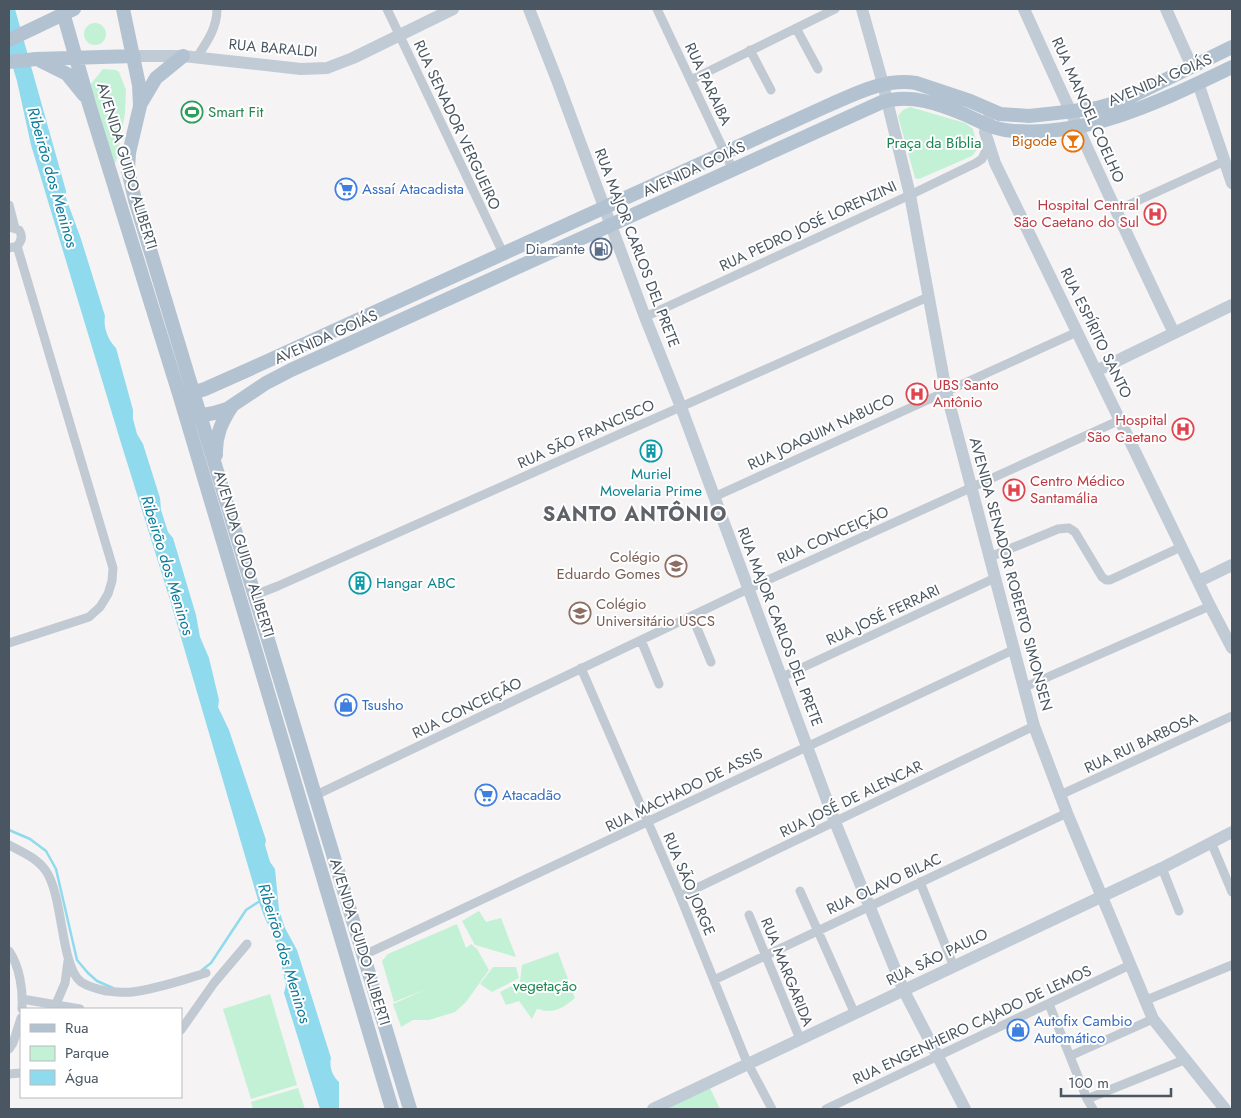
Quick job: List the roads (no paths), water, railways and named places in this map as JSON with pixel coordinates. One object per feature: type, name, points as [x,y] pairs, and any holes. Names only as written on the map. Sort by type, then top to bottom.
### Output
[{"type":"main road","points":[[9,40],[67,10]]},
{"type":"main road","name":"AVENIDA GUIDO ALIBERTI","points":[[67,10],[89,104],[187,395]]},
{"type":"main road","name":"AVENIDA GUIDO ALIBERTI","points":[[122,12],[134,56],[139,85],[140,106],[129,153],[128,170],[135,200],[155,263],[235,579],[392,1109]]},
{"type":"main road","name":"AVENIDA GOIÁS","points":[[193,416],[218,412],[232,406],[266,383],[607,215],[666,179],[827,106],[883,84],[904,82],[916,84],[1008,115],[1023,116],[1071,112],[1097,108],[1122,101],[1232,47]]},
{"type":"main road","name":"RUA BARALDI","points":[[9,62],[35,59],[134,56]]},
{"type":"main road","points":[[140,106],[156,78],[190,57]]},
{"type":"main road","points":[[35,59],[67,74],[77,85],[89,104]]},
{"type":"main road","name":"AVENIDA GOIÁS","points":[[187,395],[276,357],[503,253],[734,170],[863,109],[887,100],[906,98],[921,101],[996,128],[1047,130],[1111,119],[1136,110],[1232,67]]},
{"type":"main road","points":[[216,468],[215,448],[217,437],[224,418],[232,406]]},
{"type":"main road","name":"AVENIDA GUIDO ALIBERTI","points":[[193,416],[216,468],[410,1109]]},
{"type":"main road","points":[[235,579],[254,595]]},
{"type":"main road","points":[[379,1063],[397,1064]]},
{"type":"street","points":[[190,57],[210,37],[217,19],[217,9]]},
{"type":"street","name":"RUA SENADOR VERGUEIRO","points":[[387,9],[503,253]]},
{"type":"street","name":"RUA BARALDI","points":[[134,56],[190,57],[301,69],[327,68],[353,58],[453,9]]},
{"type":"street","name":"RUA MAJOR CARLOS DEL PRETE","points":[[529,9],[808,746],[835,822],[904,992],[965,1109]]},
{"type":"street","points":[[691,80],[835,9]]},
{"type":"street","name":"AVENIDA SENADOR ROBERTO SIMONSEN","points":[[862,9],[910,194],[946,391],[1034,726],[1067,813],[1144,1001],[1153,1019],[1225,1109]]},
{"type":"street","name":"RUA MANOEL COELHO","points":[[1024,9],[1115,211],[1174,333]]},
{"type":"street","points":[[1166,9],[1192,67]]},
{"type":"street","name":"RUA PARAIBA","points":[[661,10],[691,80],[734,170]]},
{"type":"street","points":[[796,28],[818,69]]},
{"type":"street","points":[[750,50],[771,90]]},
{"type":"street","points":[[1198,83],[1232,183]]},
{"type":"street","name":"RUA ESPÍRITO SANTO","points":[[991,110],[985,132],[988,146],[988,161],[1077,332],[1232,648]]},
{"type":"street","name":"RUA PEDRO JOSÉ LORENZINI","points":[[644,317],[910,194],[988,161]]},
{"type":"street","points":[[1115,211],[1225,161]]},
{"type":"street","points":[[9,205],[12,227],[21,233],[22,237],[13,247],[113,568],[110,588],[104,601],[89,617],[9,643]]},
{"type":"street","name":"RUA SÃO FRANCISCO","points":[[254,595],[928,297]]},
{"type":"street","points":[[1096,371],[1232,305]]},
{"type":"street","name":"RUA JOAQUIM NABUCO","points":[[714,497],[1077,332]]},
{"type":"street","name":"RUA CONCEIÇÃO","points":[[316,795],[748,589],[1120,420]]},
{"type":"street","points":[[990,557],[1058,529],[1068,528],[1075,532],[1102,577],[1110,580],[1181,547]]},
{"type":"street","points":[[1199,582],[1232,565]]},
{"type":"street","name":"RUA JOSÉ FERRARI","points":[[782,677],[995,578]]},
{"type":"street","points":[[1025,687],[1210,606]]},
{"type":"street","points":[[692,616],[711,662]]},
{"type":"street","points":[[641,640],[659,684]]},
{"type":"street","name":"RUA MACHADO DE ASSIS","points":[[364,955],[1015,649]]},
{"type":"street","name":"RUA SÃO JORGE","points":[[581,668],[680,896],[748,1063],[772,1109]]},
{"type":"street","name":"RUA RUI BARBOSA","points":[[1060,795],[1232,716]]},
{"type":"street","name":"RUA JOSÉ DE ALENCAR","points":[[680,896],[1034,726]]},
{"type":"street","name":"RUA OLAVO BILAC","points":[[714,980],[1067,813]]},
{"type":"street","name":"RUA SÃO PAULO","points":[[653,1109],[748,1063],[904,992],[1162,868],[1232,832]]},
{"type":"street","points":[[1211,842],[1232,892]]},
{"type":"street","points":[[9,845],[41,864],[50,878],[60,913],[69,959],[75,975],[81,981],[93,988],[116,992],[131,992],[150,989],[206,972]]},
{"type":"street","points":[[1162,868],[1179,911]]},
{"type":"street","points":[[920,882],[954,967]]},
{"type":"street","points":[[800,891],[855,1014]]},
{"type":"street","name":"RUA MARGARIDA","points":[[749,915],[800,1039]]},
{"type":"street","points":[[182,1029],[214,983],[246,944]]},
{"type":"street","points":[[9,951],[16,965],[22,1008]]},
{"type":"street","points":[[56,1004],[65,983],[69,959]]},
{"type":"street","name":"RUA ENGENHEIRO CAJADO DE LEMOS","points":[[826,1109],[1130,965]]},
{"type":"street","points":[[1144,1001],[1232,965]]},
{"type":"street","points":[[22,999],[75,1008]]},
{"type":"street","points":[[1049,1004],[1087,1100],[1093,1109]]},
{"type":"street","points":[[1070,1056],[1153,1019]]},
{"type":"street","points":[[9,1049],[20,1021]]},
{"type":"street","points":[[1087,1100],[1184,1060]]},
{"type":"water","name":"Ribeirão dos Meninos","points":[[9,9],[15,9],[66,191],[66,198],[105,316],[107,334],[116,348],[133,410],[137,434],[143,444],[160,498],[161,510],[168,532],[173,538],[196,615],[200,637],[209,658],[219,700],[218,707],[229,730],[266,840],[265,845],[270,862],[275,869],[279,910],[285,928],[297,950],[331,1058],[332,1071],[339,1082],[339,1109],[320,1109],[284,993],[286,985],[276,942],[258,900],[170,600],[31,145],[17,81],[9,55]]},
{"type":"waterway","points":[[9,830],[30,839],[46,851],[56,869],[77,960],[97,981],[113,988]]},
{"type":"waterway","name":"Ribeirão dos Meninos","points":[[202,970],[211,963],[246,910],[260,901]]},
{"type":"place","name":"Smart Fit","points":[[192,112]]},
{"type":"place","name":"Bigode","points":[[1073,141]]},
{"type":"place","name":"Assaí Atacadista","points":[[346,189]]},
{"type":"place","name":"Hospital Central São Caetano do Sul","points":[[1155,214]]},
{"type":"place","name":"Diamante","points":[[601,249]]},
{"type":"place","name":"UBS Santo Antônio","points":[[917,394]]},
{"type":"place","name":"Hospital São Caetano","points":[[1183,429]]},
{"type":"place","name":"Muriel Movelaria Prime","points":[[651,451]]},
{"type":"place","name":"Centro Médico Santamália","points":[[1014,490]]},
{"type":"place","name":"Colégio Eduardo Gomes","points":[[676,566]]},
{"type":"place","name":"Hangar ABC","points":[[360,583]]},
{"type":"place","name":"Colégio Universitário USCS","points":[[580,613]]},
{"type":"place","name":"Tsusho","points":[[346,705]]},
{"type":"place","name":"Atacadão","points":[[486,795]]},
{"type":"place","name":"Autofix Cambio Automático","points":[[1018,1030]]},
{"type":"district","name":"SANTO ANTÔNIO","points":[[635,514]]},
{"type":"park label","name":"Praça da Bíblia","points":[[934,143]]},
{"type":"park label","name":"vegetação","points":[[545,986]]}]
